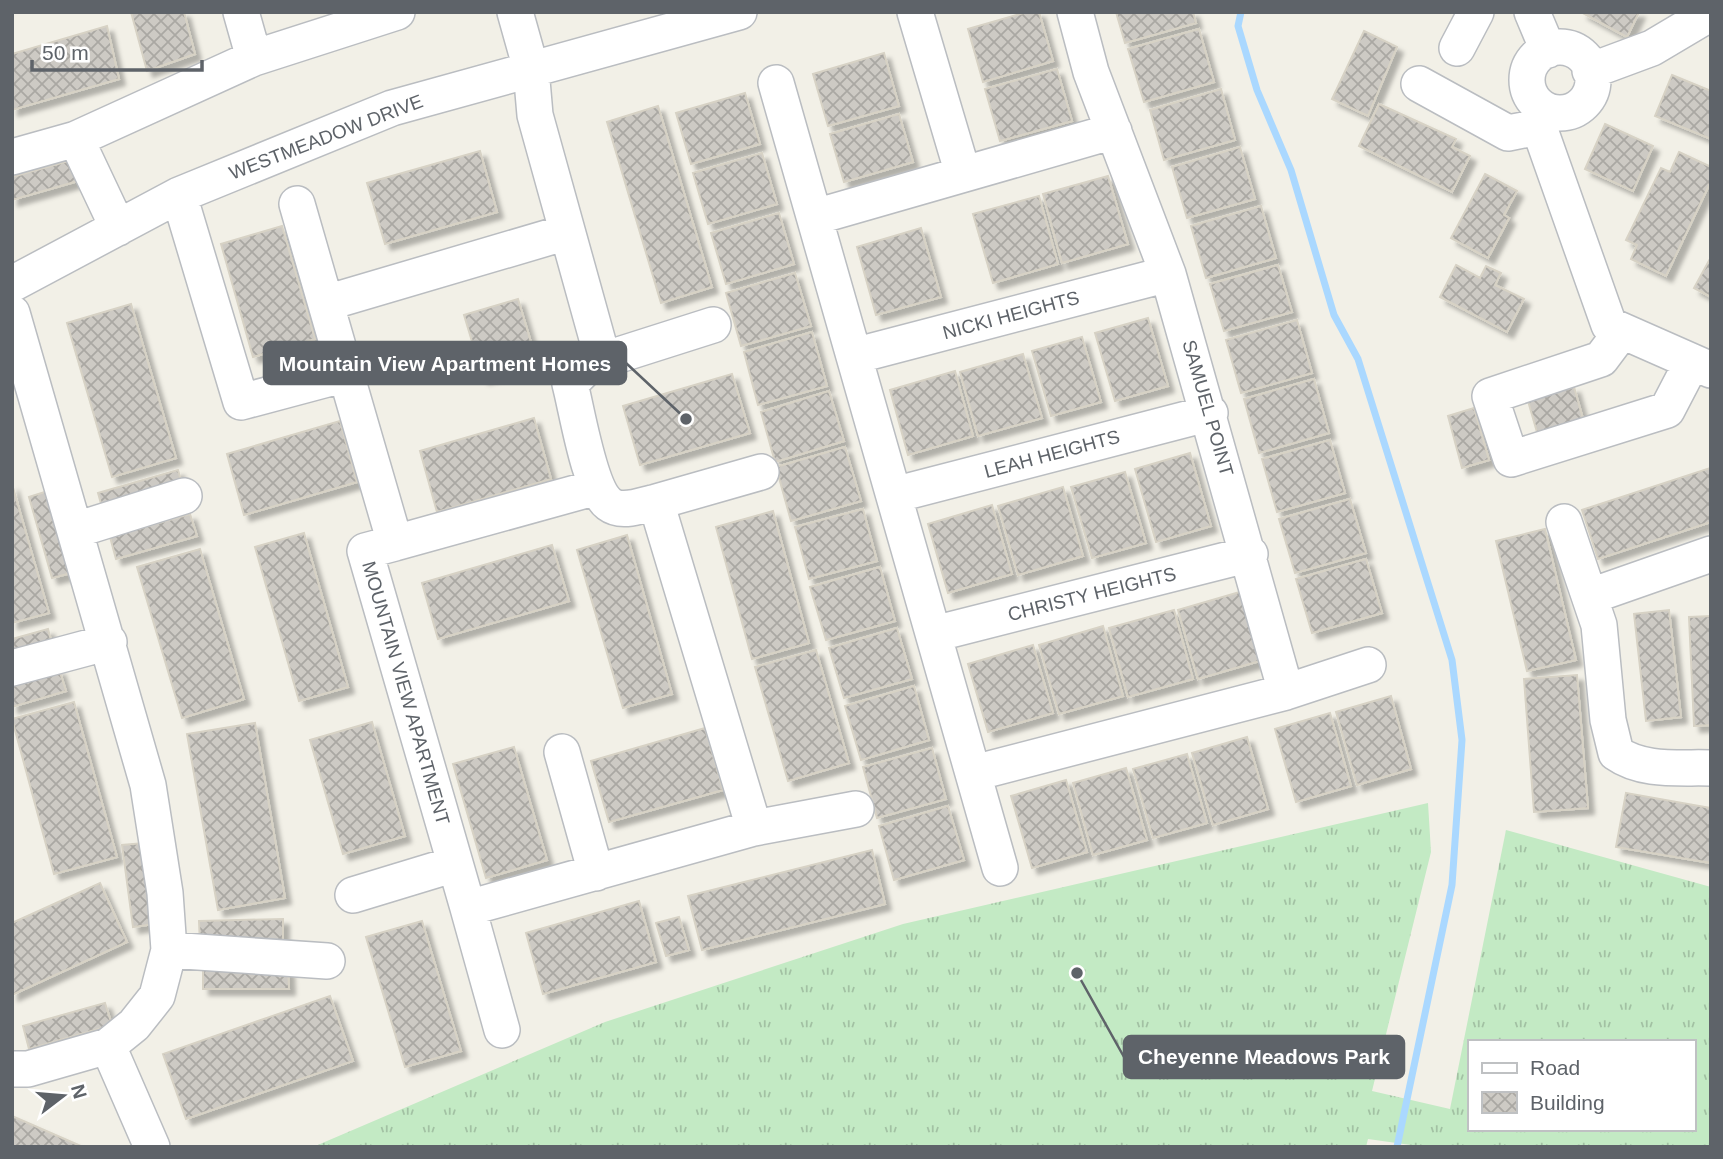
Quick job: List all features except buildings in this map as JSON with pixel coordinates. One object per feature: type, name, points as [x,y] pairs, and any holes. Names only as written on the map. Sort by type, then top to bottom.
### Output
[{"type":"street","points":[[240,12],[254,58]]},
{"type":"street","points":[[12,157],[76,139],[254,58],[397,12]]},
{"type":"street","points":[[515,12],[531,69],[535,115],[603,360]]},
{"type":"street","name":"WESTMEADOW DRIVE","points":[[12,284],[179,195],[392,108],[739,12]]},
{"type":"street","points":[[915,12],[963,174]]},
{"type":"street","name":"SAMUEL POINT","points":[[1075,12],[1091,72],[1168,274],[1250,554],[1286,691]]},
{"type":"street","points":[[1457,48],[1476,12]]},
{"type":"street","points":[[1532,12],[1548,50]]},
{"type":"street","points":[[1590,71],[1653,48],[1711,13]]},
{"type":"street","points":[[1419,84],[1508,133],[1542,118],[1581,105],[1592,87],[1590,71],[1583,57],[1574,50],[1563,47],[1548,50],[1534,59],[1527,79],[1542,118],[1609,325],[1701,366],[1667,411],[1511,459],[1490,396],[1601,359],[1622,331]]},
{"type":"street","points":[[776,83],[1000,868]]},
{"type":"street","points":[[815,217],[1114,131]]},
{"type":"street","points":[[76,139],[118,228]]},
{"type":"street","points":[[179,195],[241,402],[346,374]]},
{"type":"street","name":"MOUNTAIN VIEW APARTMENT","points":[[297,204],[395,543]]},
{"type":"street","points":[[326,303],[567,232]]},
{"type":"street","name":"NICKI HEIGHTS","points":[[855,356],[1168,274]]},
{"type":"street","points":[[12,313],[21,376],[76,530],[148,785],[165,892],[169,950],[157,996],[134,1025],[108,1046],[27,1069],[12,1069]]},
{"type":"street","points":[[713,325],[603,360],[585,369],[570,384],[597,487],[609,504],[628,509],[761,472]]},
{"type":"street","name":"LEAH HEIGHTS","points":[[894,495],[1210,413]]},
{"type":"street","name":"MOUNTAIN VIEW APARTMENT","points":[[502,1030],[365,551],[597,487]]},
{"type":"street","points":[[76,530],[184,496]]},
{"type":"street","points":[[656,502],[754,828]]},
{"type":"street","points":[[1564,522],[1599,625],[1608,720],[1616,752],[1629,762],[1653,766],[1711,768]]},
{"type":"street","name":"CHRISTY HEIGHTS","points":[[934,634],[1250,554]]},
{"type":"street","points":[[1591,596],[1711,554]]},
{"type":"street","points":[[12,668],[109,642]]},
{"type":"street","points":[[974,773],[1286,691],[1368,665]]},
{"type":"street","points":[[562,752],[596,873]]},
{"type":"street","points":[[468,908],[754,828],[856,809]]},
{"type":"street","points":[[353,895],[456,864]]},
{"type":"street","points":[[169,950],[327,961]]},
{"type":"street","points":[[108,1046],[152,1147]]},
{"type":"green space","points":[[1428,803],[1431,852],[1372,1091],[1450,1109],[1506,830],[1711,887],[1711,1147],[1425,1147],[1368,1139],[1366,1147],[313,1147],[605,1022],[903,924]]},
{"type":"waterway","points":[[1241,12],[1238,26],[1257,90],[1291,170],[1334,315],[1358,359],[1452,660],[1462,740],[1452,885],[1397,1147]]},
{"type":"place","name":"Mountain View Apartment Homes","points":[[686,419]]},
{"type":"place","name":"Cheyenne Meadows Park","points":[[1077,973]]}]
